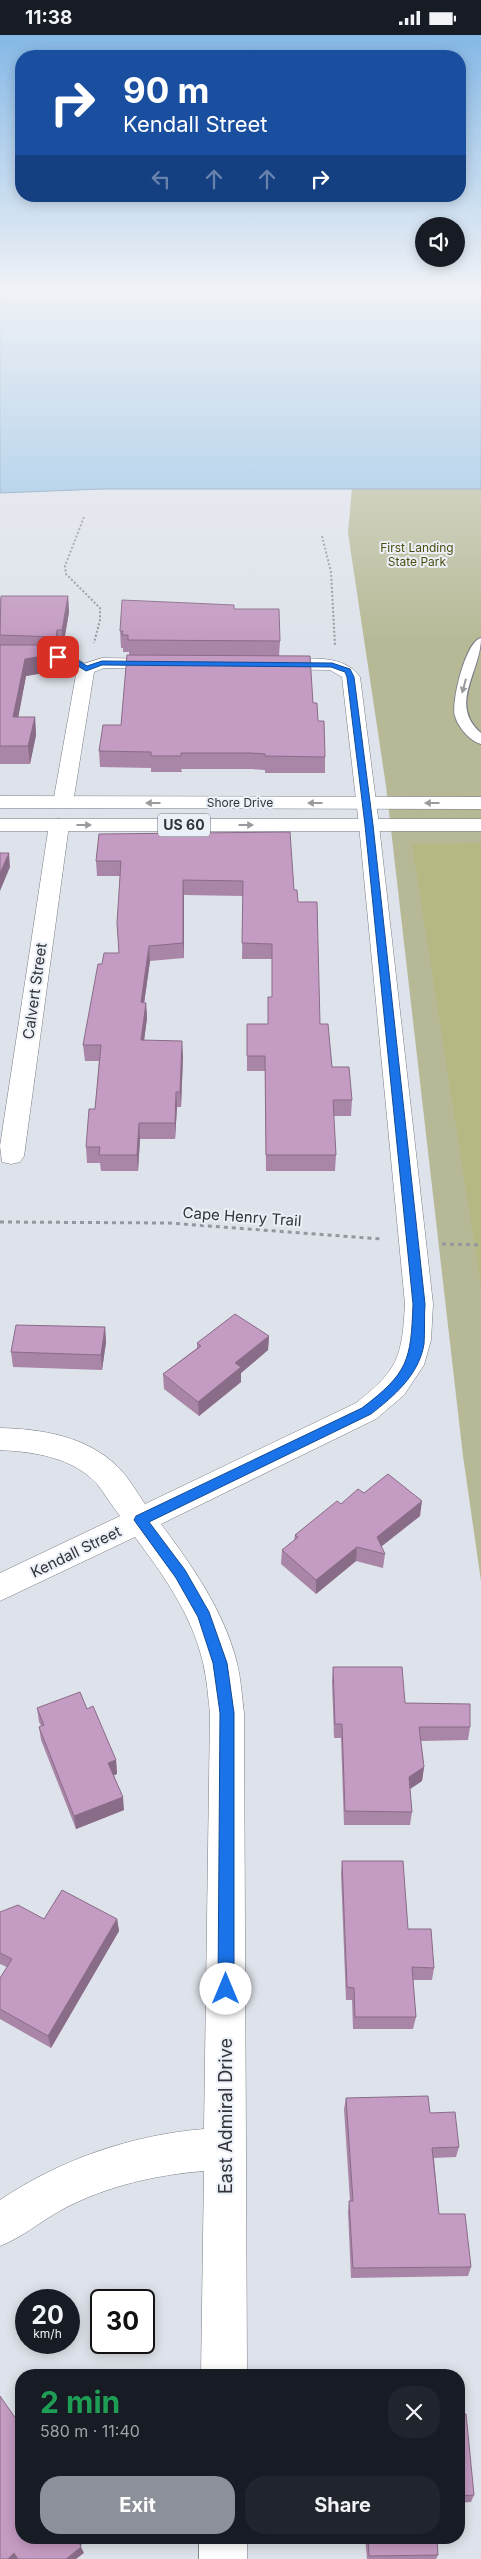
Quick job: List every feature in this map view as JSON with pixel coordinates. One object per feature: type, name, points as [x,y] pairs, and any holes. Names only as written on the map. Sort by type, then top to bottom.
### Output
[{"type":"main road","points":[[63,803],[86,669],[102,663],[178,664]]},
{"type":"main road","points":[[255,665],[332,665]]},
{"type":"main road","name":"Kendall Street","points":[[0,1588],[366,1411],[391,1392],[408,1369],[418,1345],[419,1304],[369,825],[364,803],[351,677],[348,671],[332,665]]},
{"type":"main road","name":"Shore Drive","points":[[0,802],[481,803]]},
{"type":"main road","name":"Shore Drive","points":[[0,825],[481,825]]},
{"type":"main road","name":"Calvert Street","points":[[11,1156],[59,825]]},
{"type":"main road","name":"East Admiral Drive","points":[[0,1439],[23,1439],[54,1445],[83,1457],[107,1475],[180,1574],[204,1616],[220,1663],[227,1713],[224,2369]]},
{"type":"main road","points":[[0,2225],[49,2194],[124,2162],[189,2150],[226,2149]]},
{"type":"main road","points":[[223,2544],[223,2559]]},
{"type":"lane","points":[[481,641],[462,687],[460,707],[463,723],[481,740]]},
{"type":"lane","points":[[0,657],[58,657],[72,659],[86,669]]},
{"type":"path","points":[[84,517],[65,566],[66,574],[100,608],[100,620],[86,669]]},
{"type":"path","points":[[322,536],[331,572],[336,660],[332,665]]},
{"type":"path","name":"Cape Henry Trail","points":[[0,1223],[170,1223],[481,1245]]},
{"type":"green space","name":"First Landing State Park","points":[[352,488],[481,489],[481,1581],[463,1456],[386,786],[348,533]]},
{"type":"green space","points":[[481,843],[481,1286],[412,844]]},
{"type":"water","points":[[0,405],[481,405],[481,489],[102,489],[0,493]]},
{"type":"building","points":[[1,596],[68,596],[62,630],[57,630],[56,637],[0,635]]},
{"type":"building","points":[[122,600],[234,605],[234,609],[279,609],[280,641],[128,640],[128,635],[122,635],[123,631],[120,631]]},
{"type":"building","points":[[0,645],[55,645],[53,652],[43,652],[43,656],[25,659],[13,717],[35,717],[28,746],[0,746]]},
{"type":"building","points":[[127,655],[310,656],[313,703],[317,703],[318,721],[324,721],[325,757],[265,756],[265,754],[251,753],[181,753],[181,756],[151,756],[151,752],[99,751],[103,725],[121,725]]},
{"type":"building","points":[[290,832],[294,890],[297,890],[298,902],[317,902],[320,1024],[328,1024],[332,1067],[349,1067],[352,1100],[333,1100],[336,1155],[266,1155],[265,1056],[247,1056],[247,1024],[268,1024],[268,997],[272,997],[272,944],[242,943],[243,881],[183,880],[183,943],[149,946],[141,1002],[146,1003],[141,1040],[182,1041],[180,1092],[176,1092],[175,1123],[139,1123],[137,1155],[99,1155],[100,1147],[86,1147],[89,1109],[95,1109],[101,1045],[83,1045],[98,964],[102,964],[104,953],[119,953],[117,923],[121,861],[96,861],[99,834]]},
{"type":"building","points":[[0,853],[9,853],[0,873]]},
{"type":"building","points":[[235,1314],[269,1336],[235,1363],[241,1367],[198,1402],[163,1374],[201,1346],[197,1343]]},
{"type":"building","points":[[16,1325],[105,1327],[101,1355],[11,1352]]},
{"type":"building","points":[[388,1474],[422,1501],[377,1537],[385,1554],[357,1547],[316,1580],[282,1550],[298,1537],[295,1535],[337,1501],[341,1504],[358,1489],[364,1493]]},
{"type":"building","points":[[333,1667],[402,1667],[405,1703],[470,1704],[470,1727],[419,1727],[424,1767],[409,1777],[412,1812],[345,1811],[342,1724],[335,1724]]},
{"type":"building","points":[[80,1692],[87,1709],[93,1706],[116,1760],[108,1763],[123,1797],[74,1816],[39,1727],[44,1725],[37,1708]]},
{"type":"building","points":[[342,1861],[403,1861],[408,1929],[431,1929],[434,1968],[412,1967],[416,2017],[355,2017],[354,1988],[347,1987]]},
{"type":"building","points":[[62,1890],[117,1919],[48,2036],[0,2009],[0,1978],[12,1959],[0,1953],[0,1912],[18,1905],[44,1919]]},
{"type":"building","points":[[428,2096],[430,2113],[455,2112],[459,2147],[432,2148],[439,2214],[465,2214],[471,2267],[353,2268],[349,2201],[353,2201],[346,2098]]},
{"type":"building","points":[[0,2396],[15,2417],[15,2544],[80,2544],[81,2547],[66,2559],[18,2559],[14,2553],[8,2559],[0,2559]]},
{"type":"building","points":[[465,2414],[466,2414],[474,2495],[465,2496]]},
{"type":"building","points":[[368,2544],[437,2544],[438,2555],[369,2556]]},
{"type":"route","points":[[58,657],[72,659],[86,669],[92,665],[102,663],[332,665],[348,671],[351,677],[364,803],[369,825],[419,1304],[418,1345],[408,1369],[391,1392],[366,1411],[141,1520],[180,1574],[204,1616],[220,1663],[227,1713],[226,1989]]}]
